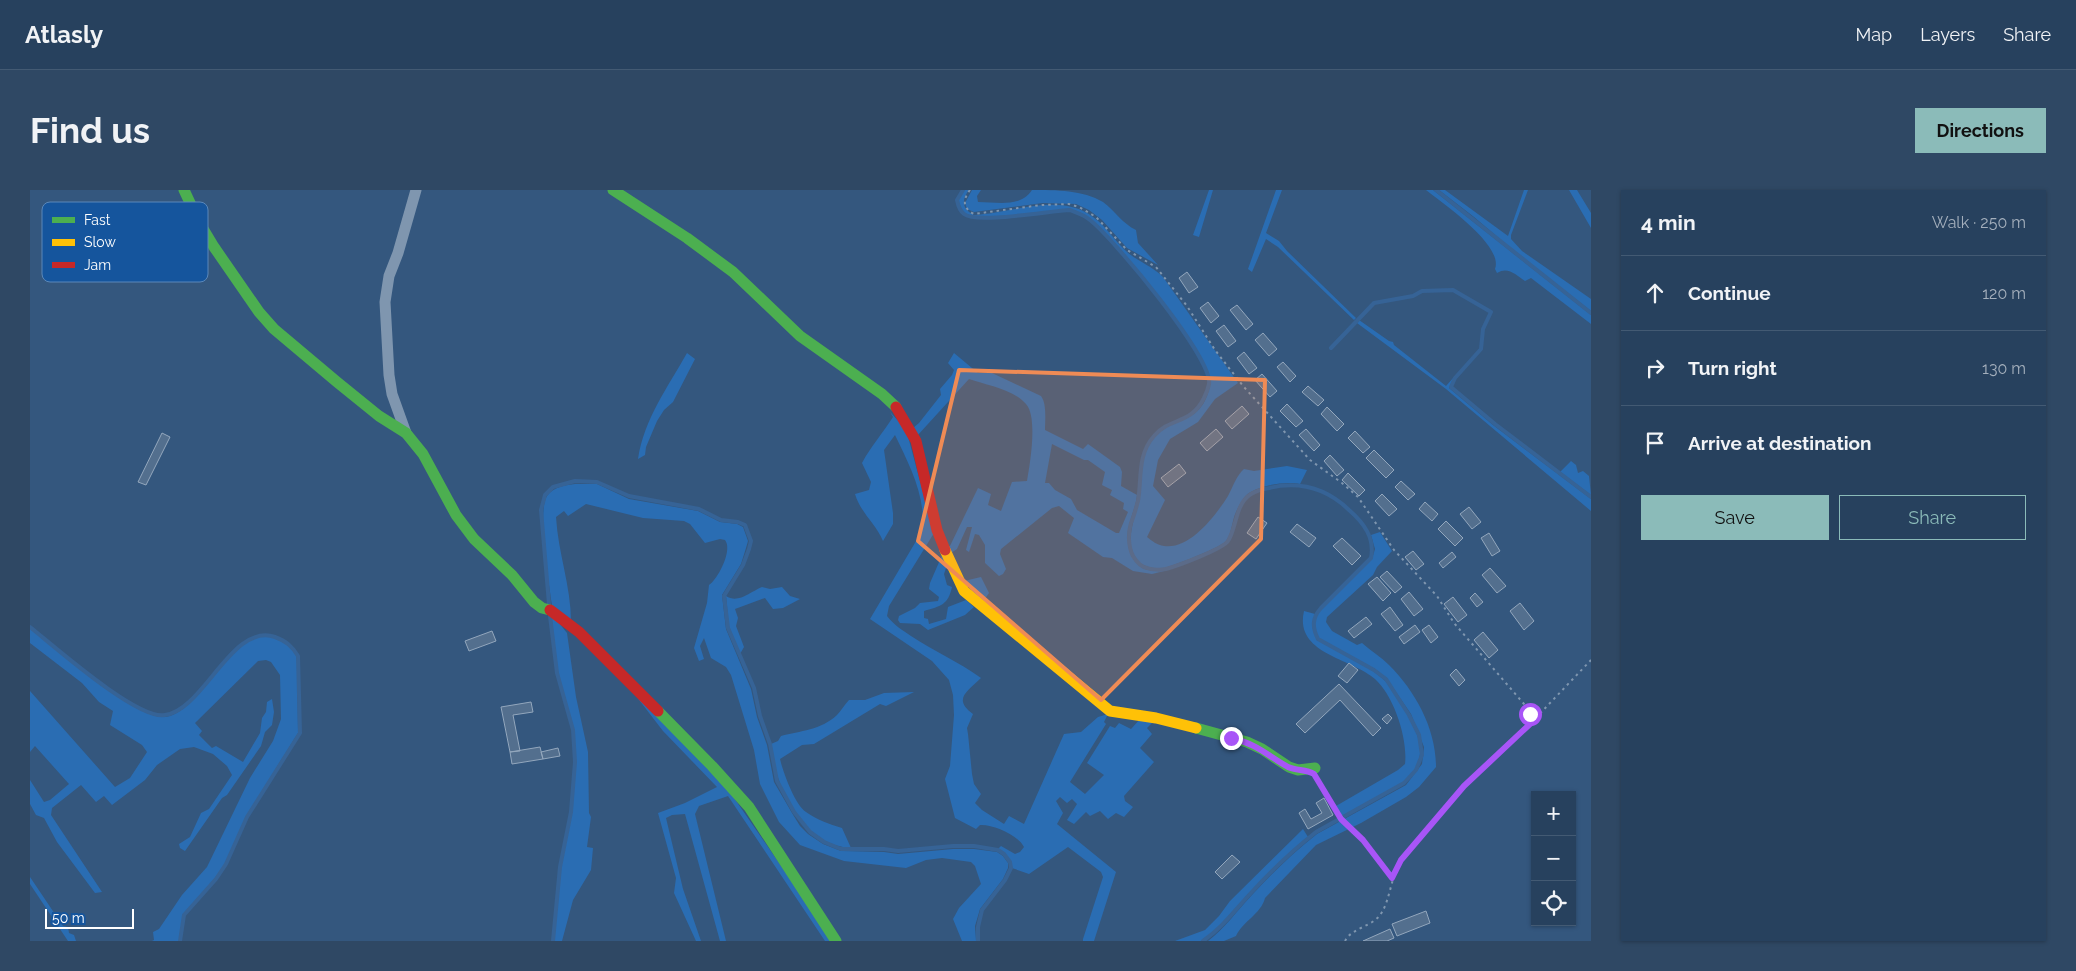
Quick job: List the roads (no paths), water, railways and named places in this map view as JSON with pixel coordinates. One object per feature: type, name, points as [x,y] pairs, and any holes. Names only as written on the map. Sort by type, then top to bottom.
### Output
[{"type":"street","points":[[184,190],[190,202]]},
{"type":"street","points":[[416,190],[398,253],[389,276],[385,302],[389,375],[398,414],[406,433],[423,454],[456,515],[474,539],[512,575],[534,602],[542,608],[553,611],[579,632],[695,748],[749,808],[836,941]]},
{"type":"street","points":[[613,190],[687,238],[733,272],[800,336],[893,404],[910,427],[916,441],[937,530],[950,562],[964,591],[989,613],[1110,711],[1156,718],[1247,742],[1262,749],[1288,767],[1298,770],[1311,769]]},
{"type":"street","points":[[208,237],[243,291],[264,318],[287,340],[379,416],[406,433]]},
{"type":"waterway","points":[[963,190],[957,200],[958,204],[960,210],[971,217],[1014,216],[1070,210],[1087,218],[1102,231],[1160,299],[1179,325],[1206,370],[1209,384],[1199,407],[1187,417],[1160,430],[1145,451],[1141,467],[1138,501],[1129,535],[1131,552],[1141,565],[1151,569],[1166,569],[1218,548],[1228,541],[1239,510],[1246,498],[1257,491],[1280,486],[1291,485],[1312,488],[1331,496],[1359,520],[1370,537],[1371,558],[1321,608],[1315,619],[1315,630],[1318,639],[1374,670],[1386,679],[1409,715],[1419,735],[1422,755],[1416,770],[1404,783],[1316,832],[1274,869],[1222,924],[1203,941]]},
{"type":"waterway","points":[[1436,190],[1591,313]]},
{"type":"waterway","points":[[1331,348],[1374,303],[1413,296],[1422,291],[1453,290],[1491,312],[1483,329],[1481,349],[1455,378],[1451,387],[1495,424],[1591,497]]},
{"type":"waterway","points":[[549,604],[541,510],[545,495],[553,487],[575,481],[597,482],[629,496],[699,509],[721,520],[738,522],[745,525],[751,541],[749,549],[743,565],[724,596],[728,628],[754,688],[760,716],[770,744],[777,781],[794,812],[810,832],[824,842],[841,849],[884,849],[898,851],[974,846],[998,850],[1004,854],[1010,862],[1011,868],[1005,880],[982,910],[978,927],[978,941]]},
{"type":"waterway","points":[[550,616],[557,673],[573,730],[575,762],[571,812],[560,867],[553,941]]},
{"type":"waterway","points":[[30,627],[76,665],[116,694],[135,706],[152,713],[165,715],[179,710],[193,699],[232,654],[245,642],[260,636],[275,637],[288,644],[298,656],[300,733],[247,817],[226,864],[216,879],[184,915],[180,941]]}]
